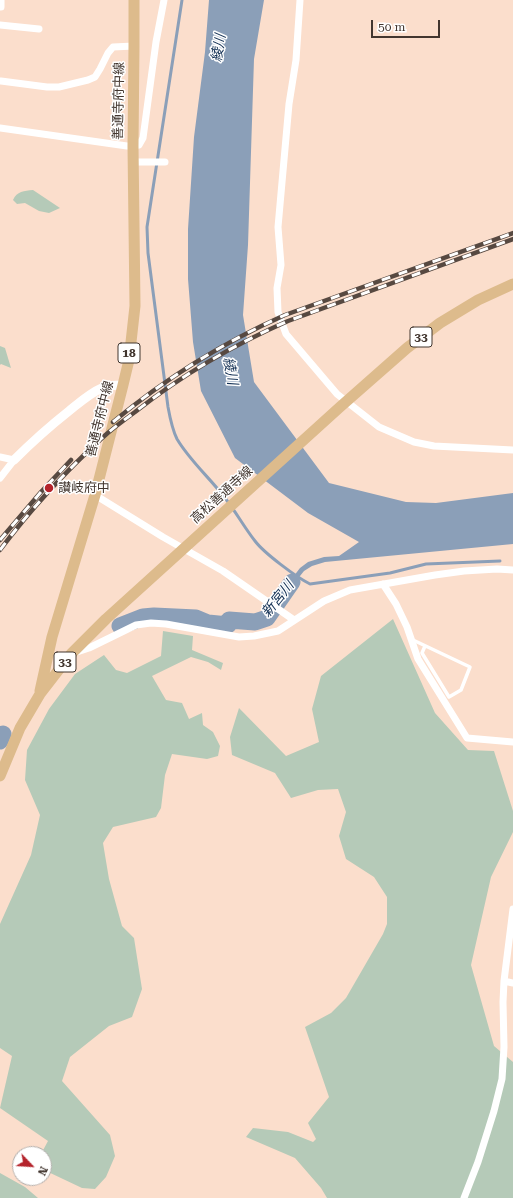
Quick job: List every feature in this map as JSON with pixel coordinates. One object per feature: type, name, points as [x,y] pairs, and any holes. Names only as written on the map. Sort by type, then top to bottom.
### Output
[{"type":"main road","name":"善通寺府中線","points":[[40,694],[50,644],[95,495],[129,360],[135,306],[133,162],[134,0]]},
{"type":"main road","name":"高松善通寺線","points":[[0,776],[20,728],[40,694],[71,654],[106,619],[407,348],[440,323],[478,300],[513,284]]},
{"type":"main road","points":[[50,644],[51,649],[55,652],[71,654]]},
{"type":"street","points":[[0,128],[133,146],[139,144],[143,138],[156,42],[164,0]]},
{"type":"street","points":[[300,0],[296,60],[290,104],[278,227],[281,265],[277,288],[278,312],[286,334],[344,404],[379,427],[414,442],[434,446],[513,450]]},
{"type":"street","points":[[0,25],[39,29]]},
{"type":"street","points":[[1,81],[47,87],[59,87],[78,83],[95,77],[108,53],[113,47],[134,46]]},
{"type":"street","points":[[133,162],[162,162]]},
{"type":"street","points":[[0,478],[14,460],[28,446],[48,427],[83,399],[102,388],[113,385],[123,385]]},
{"type":"street","points":[[0,457],[14,460]]},
{"type":"street","points":[[95,495],[163,537],[223,571],[294,620]]},
{"type":"street","points":[[71,654],[89,648],[136,625],[151,623],[166,624],[239,637],[254,636],[278,631],[324,601],[350,590],[464,571],[496,569],[513,570]]},
{"type":"street","points":[[383,584],[407,627],[418,659],[424,671],[434,684],[467,738],[513,742]]},
{"type":"street","points":[[464,1198],[478,1162],[494,1111],[502,1079],[504,1047],[504,981],[513,909]]},
{"type":"street","points":[[504,981],[513,983]]},
{"type":"lane","points":[[411,639],[470,667],[460,690],[449,697],[422,653],[425,646]]},
{"type":"green space","points":[[33,190],[60,208],[49,213],[39,211],[25,203],[17,204],[13,200],[19,193]]},
{"type":"green space","points":[[0,346],[5,348],[11,368],[1,364],[0,365]]},
{"type":"green space","points":[[393,619],[435,713],[468,750],[494,751],[513,811],[513,832],[491,877],[471,965],[494,1046],[513,1062],[513,1198],[327,1198],[321,1188],[295,1158],[246,1137],[253,1128],[288,1132],[313,1142],[316,1139],[308,1123],[329,1097],[305,1027],[331,1013],[346,998],[383,934],[387,924],[387,897],[374,877],[346,859],[339,836],[346,812],[338,789],[318,790],[291,798],[275,773],[232,755],[230,737],[239,708],[286,756],[319,742],[312,709],[321,676]]},
{"type":"green space","points":[[163,631],[193,636],[192,650],[223,663],[221,670],[208,662],[191,657],[152,676],[166,700],[182,703],[189,719],[202,713],[203,725],[213,732],[220,746],[218,756],[207,759],[172,754],[165,775],[161,808],[156,817],[113,827],[103,843],[109,879],[122,926],[134,938],[142,989],[132,1017],[109,1026],[70,1057],[62,1081],[110,1135],[115,1156],[106,1177],[95,1189],[82,1188],[52,1174],[52,1146],[45,1146],[48,1141],[0,1108],[12,1056],[0,1048],[0,924],[31,855],[40,815],[25,780],[27,750],[49,709],[75,674],[104,655],[116,670],[127,673],[161,656]]},
{"type":"green space","points":[[0,1173],[12,1180],[12,1186],[23,1186],[38,1198],[0,1198]]},
{"type":"water","name":"綾川","points":[[209,0],[264,0],[254,59],[248,245],[243,315],[254,382],[329,483],[406,502],[436,503],[513,493],[513,544],[325,562],[312,566],[304,571],[280,601],[277,598],[300,568],[308,562],[324,557],[339,556],[359,542],[308,513],[235,458],[201,391],[193,342],[188,279],[188,229],[194,137],[205,52]]},
{"type":"waterway","points":[[182,0],[147,227],[148,253],[168,407],[172,427],[177,439],[188,455],[225,498],[259,546],[297,576],[310,584],[390,573],[426,564],[500,561]]},
{"type":"waterway","name":"新宮川","points":[[120,626],[143,617],[154,616],[196,618],[208,623],[228,625],[229,620],[255,622],[267,618],[292,582]]},
{"type":"waterway","name":"新宮川","points":[[0,741],[3,734]]},
{"type":"railway","points":[[113,422],[153,391],[195,362],[239,337],[285,315],[513,233]]},
{"type":"railway","points":[[0,550],[23,520],[48,492],[102,438],[153,398],[208,362],[248,340],[288,321],[513,239]]},
{"type":"railway","points":[[0,540],[71,460]]},
{"type":"place","name":"讃岐府中","points":[[49,488]]}]
